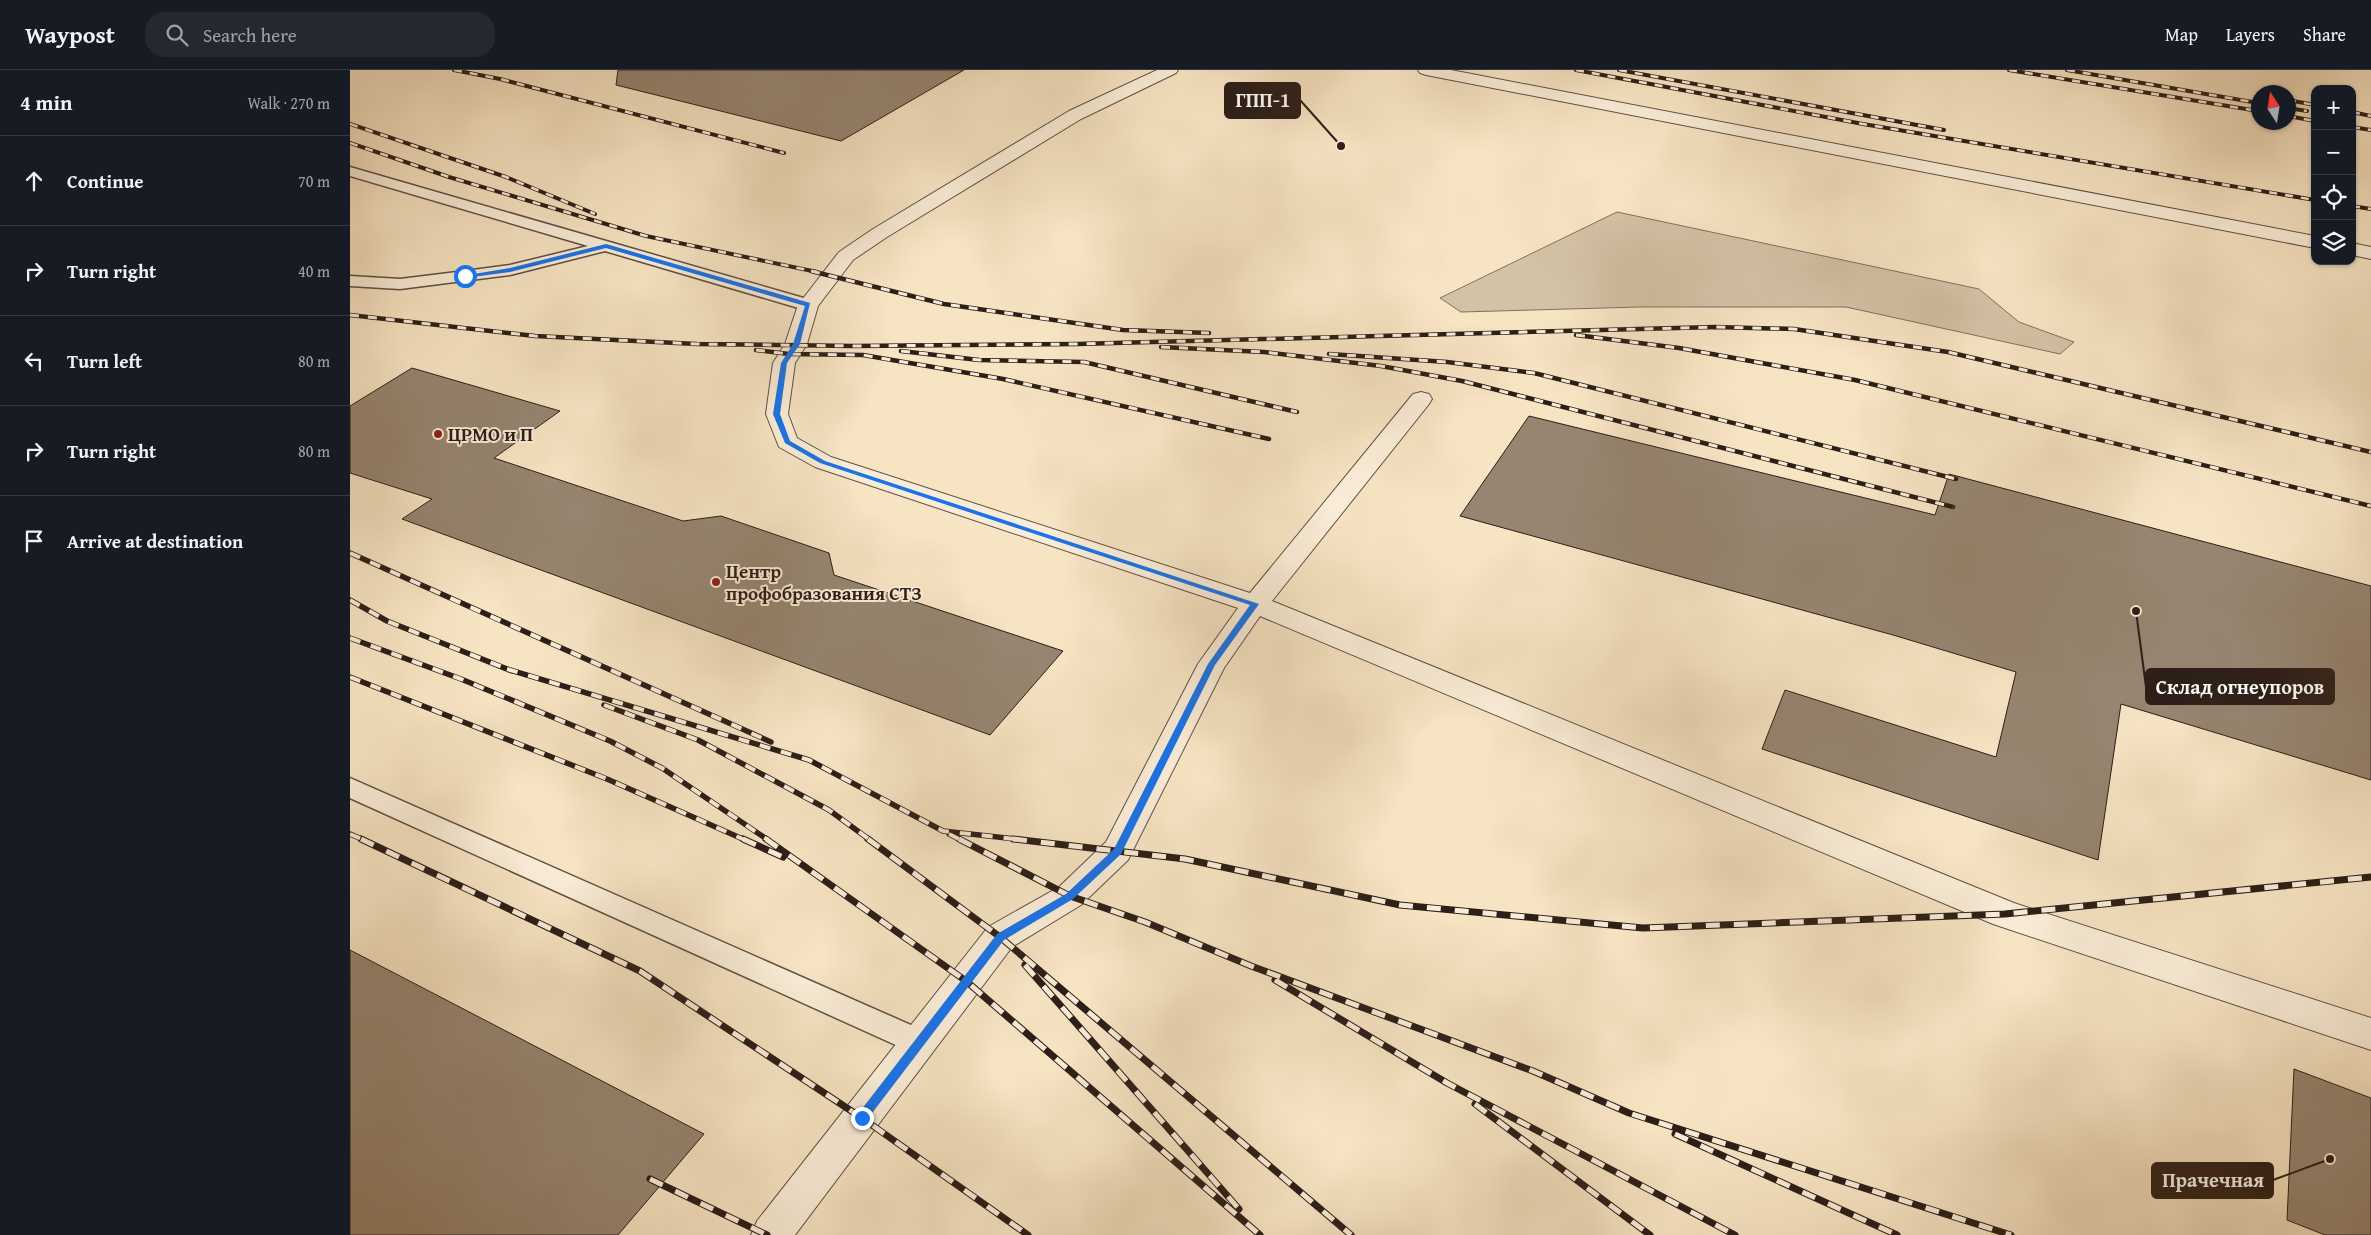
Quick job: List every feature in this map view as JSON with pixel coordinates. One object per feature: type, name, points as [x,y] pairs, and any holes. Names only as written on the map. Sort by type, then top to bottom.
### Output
[{"type":"street","points":[[1170,70],[1075,115],[880,233],[846,256],[808,305],[796,344],[784,363],[777,414],[787,442],[823,462],[1255,604],[2005,914],[2371,1034]]},
{"type":"street","points":[[1426,70],[2311,241]]},
{"type":"street","points":[[2356,250],[2371,253]]},
{"type":"street","points":[[771,1235],[1000,937],[1070,896],[1117,851],[1212,664],[1255,604],[1421,400]]},
{"type":"lane","points":[[350,171],[808,305]]},
{"type":"lane","points":[[350,281],[400,284],[510,270],[606,246]]},
{"type":"lane","points":[[350,787],[919,1042]]},
{"type":"shaded area","points":[[1617,212],[1979,289],[2019,322],[2074,342],[2060,354],[1846,307],[1639,307],[1461,312],[1440,298]]},
{"type":"building","points":[[618,70],[964,70],[841,141],[616,85]]},
{"type":"building","points":[[412,368],[560,411],[494,458],[683,521],[721,516],[829,553],[834,575],[1063,651],[990,735],[402,519],[432,499],[350,473],[350,406]]},
{"type":"building","points":[[1529,416],[1935,515],[1949,474],[2371,586],[2371,780],[2121,704],[2098,860],[1762,749],[1785,690],[1996,757],[2016,672],[1893,635],[1460,516]]},
{"type":"building","points":[[350,950],[704,1134],[618,1235],[350,1235]]},
{"type":"building","points":[[2294,1069],[2371,1098],[2371,1235],[2325,1235],[2287,1220]]},
{"type":"railway","points":[[454,70],[500,79],[784,153]]},
{"type":"railway","points":[[1576,70],[1863,124],[2311,199]]},
{"type":"railway","points":[[1619,70],[1944,130]]},
{"type":"railway","points":[[2009,70],[2251,110]]},
{"type":"railway","points":[[2067,70],[2251,102]]},
{"type":"railway","points":[[2296,101],[2311,104]]},
{"type":"railway","points":[[2296,109],[2307,111]]},
{"type":"railway","points":[[2356,113],[2371,116]]},
{"type":"railway","points":[[2296,117],[2311,120]]},
{"type":"railway","points":[[350,124],[506,177],[595,214]]},
{"type":"railway","points":[[2356,128],[2371,130]]},
{"type":"railway","points":[[350,143],[449,177],[646,236],[817,272]]},
{"type":"railway","points":[[2356,207],[2371,209]]},
{"type":"railway","points":[[811,271],[944,304],[1123,330],[1209,333]]},
{"type":"railway","points":[[350,315],[535,336],[697,344],[854,346],[1078,344],[1715,327],[1794,329],[1948,352],[2371,452]]},
{"type":"railway","points":[[1576,335],[1679,348],[1855,380],[2371,506]]},
{"type":"railway","points":[[1161,347],[1264,352],[1381,366],[1462,381],[1953,507]]},
{"type":"railway","points":[[756,350],[789,354],[863,355],[1003,379],[1269,439]]},
{"type":"railway","points":[[901,351],[979,360],[1084,362],[1297,412]]},
{"type":"railway","points":[[1329,354],[1447,362],[1534,373],[1956,479]]},
{"type":"railway","points":[[350,553],[771,742]]},
{"type":"railway","points":[[350,600],[387,621],[507,669]]},
{"type":"railway","points":[[350,638],[461,679],[610,741],[662,768],[768,840]]},
{"type":"railway","points":[[507,669],[809,760],[943,831],[1024,840]]},
{"type":"railway","points":[[507,669],[512,671]]},
{"type":"railway","points":[[350,677],[607,779],[745,840]]},
{"type":"railway","points":[[604,705],[698,740],[829,810],[870,840]]},
{"type":"railway","points":[[350,834],[364,840]]},
{"type":"railway","points":[[949,834],[959,839]]},
{"type":"railway","points":[[361,839],[640,971],[862,1118],[1028,1235]]},
{"type":"railway","points":[[743,839],[783,857]]},
{"type":"railway","points":[[766,839],[966,981],[1260,1235]]},
{"type":"railway","points":[[868,839],[1000,937],[1351,1235]]},
{"type":"railway","points":[[959,839],[1070,896],[1145,922],[1251,966],[1533,1071],[1629,1113],[2011,1235]]},
{"type":"railway","points":[[1013,839],[1185,859],[1400,905],[1643,928],[2005,914],[2371,877]]},
{"type":"railway","points":[[1025,965],[1239,1209]]},
{"type":"railway","points":[[1275,980],[1447,1083],[1735,1235]]},
{"type":"railway","points":[[1475,1104],[1650,1235]]},
{"type":"railway","points":[[1675,1134],[1897,1235]]},
{"type":"railway","points":[[650,1179],[767,1235]]},
{"type":"place","name":"ГПП-1","points":[[1341,146]]},
{"type":"place","name":"ЦРМО и П","points":[[438,434]]},
{"type":"place","name":"Центр профобразования СТЗ","points":[[716,582]]},
{"type":"place","name":"Склад огнеупоров","points":[[2136,611]]},
{"type":"place","name":"Прачечная","points":[[2330,1159]]},
{"type":"route","points":[[465,276],[510,270],[606,246],[808,305],[796,344],[784,363],[777,414],[787,442],[823,462],[1255,604],[1212,664],[1117,851],[1070,896],[1000,937],[862,1118]]}]
